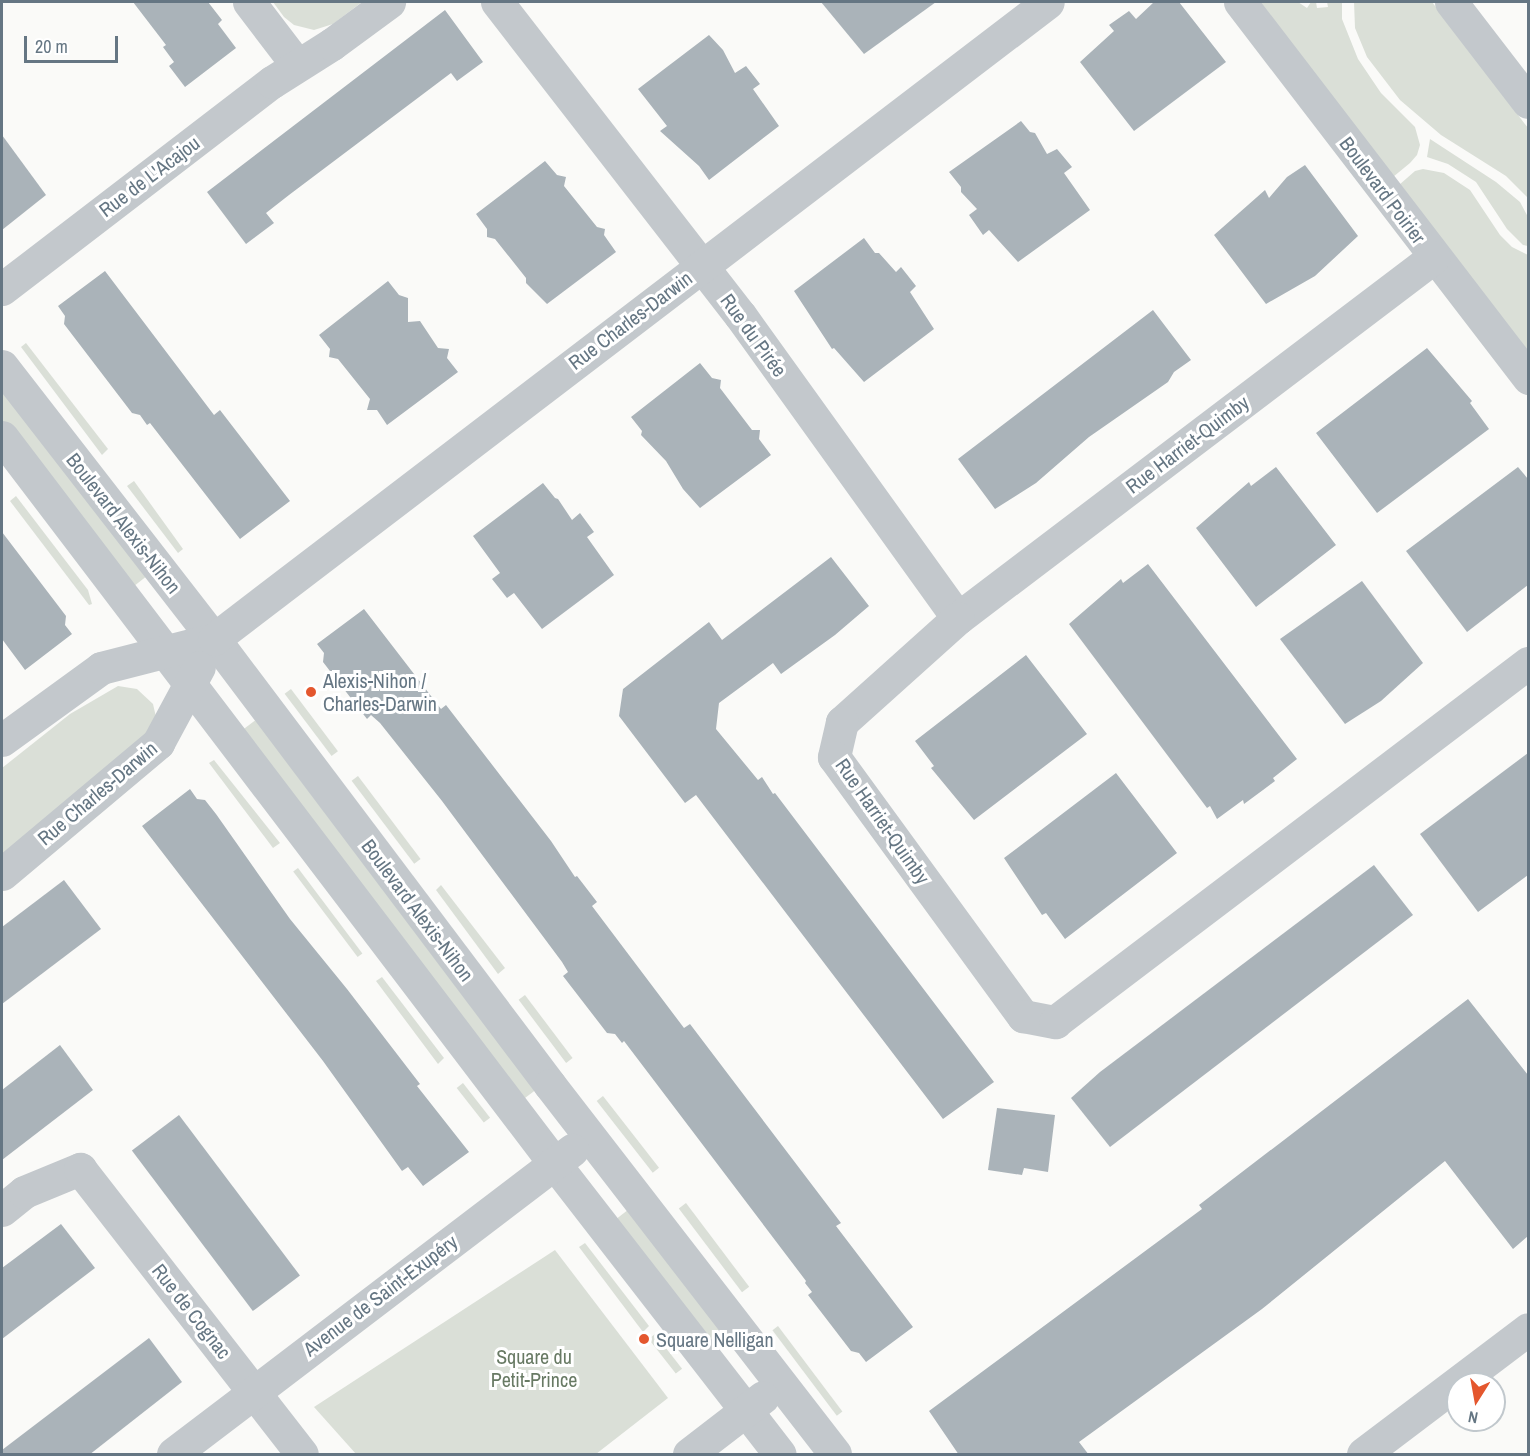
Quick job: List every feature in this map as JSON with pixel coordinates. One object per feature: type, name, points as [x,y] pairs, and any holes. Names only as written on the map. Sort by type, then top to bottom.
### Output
[{"type":"street","points":[[249,2],[297,65]]},
{"type":"street","name":"Rue de L'Acajou","points":[[2,289],[297,65],[332,44],[389,2]]},
{"type":"street","name":"Rue du Pirée","points":[[497,2],[702,265],[958,618]]},
{"type":"street","name":"Rue Charles-Darwin","points":[[2,874],[158,743],[214,639],[1048,2]]},
{"type":"street","name":"Boulevard Poirier","points":[[1240,2],[1528,378]]},
{"type":"street","points":[[1450,2],[1528,102]]},
{"type":"street","name":"Rue Harriet-Quimby","points":[[1434,257],[958,618],[842,722],[834,757],[1023,1016],[1055,1022],[1528,663]]},
{"type":"street","name":"Boulevard Alexis-Nihon","points":[[2,366],[214,639],[590,1137],[835,1455]]},
{"type":"street","points":[[2,437],[554,1163],[780,1455]]},
{"type":"street","name":"Rue Charles-Darwin","points":[[2,740],[101,668],[214,639]]},
{"type":"street","name":"Avenue de Saint-Exupéry","points":[[173,1455],[254,1390],[590,1137]]},
{"type":"street","name":"Rue de Cognac","points":[[2,1210],[24,1192],[80,1169],[254,1390],[302,1455]]},
{"type":"street","points":[[1363,1455],[1528,1329]]},
{"type":"street","points":[[689,1455],[780,1384]]},
{"type":"green space","points":[[273,2],[362,2],[333,24],[314,30],[294,25],[284,17]]},
{"type":"green space","points":[[1256,2],[1298,2],[1307,8],[1311,2],[1316,2],[1317,8],[1328,7],[1327,2],[1342,2],[1342,19],[1358,59],[1381,93],[1415,127],[1420,145],[1417,155],[1410,163],[1393,177]]},
{"type":"green space","points":[[1354,2],[1432,2],[1528,128],[1528,198],[1506,176],[1441,135],[1400,100],[1367,57],[1355,28]]},
{"type":"green space","points":[[1430,139],[1496,182],[1520,202],[1528,217],[1528,246],[1523,245],[1507,229],[1476,182],[1448,164],[1427,157]]},
{"type":"green space","points":[[1423,169],[1444,173],[1470,190],[1500,235],[1512,247],[1528,255],[1528,355],[1399,185],[1415,171]]},
{"type":"green space","points":[[26,343],[108,449],[102,455],[21,347]]},
{"type":"green space","points":[[2,378],[152,572],[129,590],[2,422]]},
{"type":"green space","points":[[134,481],[183,549],[178,553],[127,486]]},
{"type":"green space","points":[[16,496],[88,590],[92,604],[89,605],[10,501]]},
{"type":"green space","points":[[118,686],[137,689],[153,704],[156,717],[155,729],[2,865],[2,768],[70,714]]},
{"type":"green space","points":[[291,689],[338,751],[332,756],[285,694]]},
{"type":"green space","points":[[261,716],[540,1087],[519,1103],[239,732]]},
{"type":"green space","points":[[214,760],[280,843],[273,848],[209,763]]},
{"type":"green space","points":[[358,776],[421,859],[414,864],[352,781]]},
{"type":"green space","points":[[298,868],[362,953],[358,957],[293,872]]},
{"type":"green space","points":[[441,885],[505,968],[498,974],[436,890]]},
{"type":"green space","points":[[382,977],[444,1058],[438,1064],[376,981]]},
{"type":"green space","points":[[525,995],[573,1058],[566,1063],[519,1000]]},
{"type":"green space","points":[[463,1083],[490,1118],[484,1123],[457,1088]]},
{"type":"green space","points":[[603,1096],[659,1168],[653,1173],[597,1101]]},
{"type":"green space","points":[[686,1203],[749,1287],[742,1292],[679,1208]]},
{"type":"green space","points":[[633,1206],[730,1331],[709,1347],[612,1223]]},
{"type":"green space","points":[[585,1243],[649,1326],[643,1332],[579,1247]]},
{"type":"green space","name":"Square du Petit-Prince","points":[[555,1250],[668,1398],[596,1454],[356,1454],[314,1407]]},
{"type":"green space","points":[[778,1326],[842,1411],[837,1416],[772,1330]]},
{"type":"green space","points":[[655,1334],[682,1369],[676,1374],[649,1339]]},
{"type":"building","points":[[133,2],[208,2],[222,20],[218,24],[236,48],[185,87],[169,66],[174,62],[163,47],[166,45]]},
{"type":"building","points":[[821,2],[936,2],[864,54]]},
{"type":"building","points":[[1154,2],[1179,2],[1226,62],[1134,131],[1080,62],[1114,31],[1109,25],[1129,11],[1136,19]]},
{"type":"building","points":[[445,10],[483,62],[457,81],[451,73],[289,195],[266,213],[274,223],[246,244],[207,192]]},
{"type":"building","points":[[709,35],[723,50],[735,73],[746,66],[760,84],[753,89],[779,126],[709,180],[699,166],[660,131],[667,126],[638,89]]},
{"type":"building","points":[[1021,121],[1030,132],[1035,133],[1047,154],[1057,149],[1072,167],[1064,173],[1090,210],[1018,262],[989,230],[983,235],[969,215],[977,209],[961,192],[961,187],[949,172]]},
{"type":"building","points":[[2,135],[46,195],[2,230]]},
{"type":"building","points":[[545,161],[557,175],[566,177],[564,186],[597,227],[605,229],[604,235],[616,252],[547,304],[526,283],[526,278],[495,239],[487,237],[487,229],[476,214]]},
{"type":"building","points":[[1305,165],[1358,236],[1315,276],[1266,304],[1214,235],[1265,190],[1269,198],[1287,177]]},
{"type":"building","points":[[864,238],[875,253],[879,253],[896,272],[901,267],[916,286],[910,292],[934,329],[864,382],[834,348],[832,349],[794,291]]},
{"type":"building","points":[[105,271],[214,415],[220,410],[290,501],[240,539],[150,423],[147,425],[140,415],[132,413],[64,324],[65,316],[58,306]]},
{"type":"building","points":[[388,281],[399,295],[408,298],[408,322],[420,321],[438,348],[449,349],[447,358],[458,372],[387,425],[377,410],[367,410],[370,399],[338,359],[329,357],[330,349],[319,335]]},
{"type":"building","points":[[1153,310],[1191,360],[1174,372],[1168,382],[1089,437],[1036,483],[995,509],[958,459]]},
{"type":"building","points":[[1427,348],[1472,401],[1470,403],[1489,429],[1377,513],[1316,433]]},
{"type":"building","points":[[700,363],[712,378],[721,380],[720,388],[752,430],[760,430],[759,439],[771,455],[700,508],[683,489],[666,461],[641,435],[642,431],[631,417]]},
{"type":"building","points":[[1276,467],[1336,545],[1256,607],[1196,528],[1249,482],[1251,486]]},
{"type":"building","points":[[1518,467],[1528,479],[1528,585],[1467,632],[1406,551]]},
{"type":"building","points":[[543,483],[558,499],[572,520],[580,513],[594,532],[587,537],[614,575],[542,629],[514,593],[507,598],[492,579],[500,573],[473,536]]},
{"type":"building","points":[[2,532],[66,616],[65,625],[72,634],[25,670],[2,639]]},
{"type":"building","points":[[831,557],[869,606],[835,635],[781,674],[773,663],[719,703],[716,729],[758,780],[762,777],[773,794],[775,793],[994,1082],[943,1119],[696,795],[685,803],[619,716],[623,689],[709,622],[722,640]]},
{"type":"building","points":[[1148,564],[1297,759],[1273,778],[1275,781],[1244,804],[1243,800],[1217,819],[1210,806],[1207,808],[1069,624],[1121,579],[1123,583]]},
{"type":"building","points":[[1362,581],[1423,663],[1381,701],[1345,724],[1280,639]]},
{"type":"building","points":[[364,609],[441,709],[446,705],[551,841],[575,877],[577,876],[597,902],[592,906],[684,1028],[690,1024],[841,1223],[836,1226],[913,1327],[866,1362],[859,1353],[851,1351],[808,1295],[812,1292],[805,1283],[806,1281],[624,1041],[622,1043],[615,1034],[607,1033],[563,976],[568,972],[562,962],[442,801],[380,723],[371,715],[367,719],[323,662],[324,653],[317,644]]},
{"type":"building","points":[[1026,655],[1087,734],[974,820],[931,768],[934,766],[915,741]]},
{"type":"building","points":[[1528,753],[1528,875],[1478,912],[1420,834]]},
{"type":"building","points":[[1116,773],[1177,853],[1065,939],[1046,913],[1042,915],[1004,858]]},
{"type":"building","points":[[190,789],[197,799],[205,800],[216,814],[290,919],[420,1084],[417,1086],[469,1152],[423,1186],[408,1167],[402,1171],[323,1061],[142,826]]},
{"type":"building","points":[[1374,865],[1413,915],[1110,1147],[1071,1098],[1100,1072]]},
{"type":"building","points":[[64,880],[101,929],[2,1004],[2,927]]},
{"type":"building","points":[[1468,999],[1528,1075],[1528,1236],[1513,1249],[1445,1161],[1262,1309],[1079,1442],[1089,1455],[959,1455],[929,1411],[1202,1209],[1199,1205]]},
{"type":"building","points":[[60,1045],[93,1090],[2,1160],[2,1090]]},
{"type":"building","points":[[997,1108],[1055,1115],[1048,1172],[1024,1168],[1022,1175],[988,1170]]},
{"type":"building","points":[[179,1115],[300,1276],[253,1311],[132,1151]]},
{"type":"building","points":[[61,1224],[95,1268],[2,1339],[2,1268]]},
{"type":"building","points":[[149,1338],[182,1382],[89,1455],[2,1455],[2,1450]]},
{"type":"place","name":"Alexis-Nihon / Charles-Darwin","points":[[311,692]]},
{"type":"place","name":"Square Nelligan","points":[[644,1339]]}]
